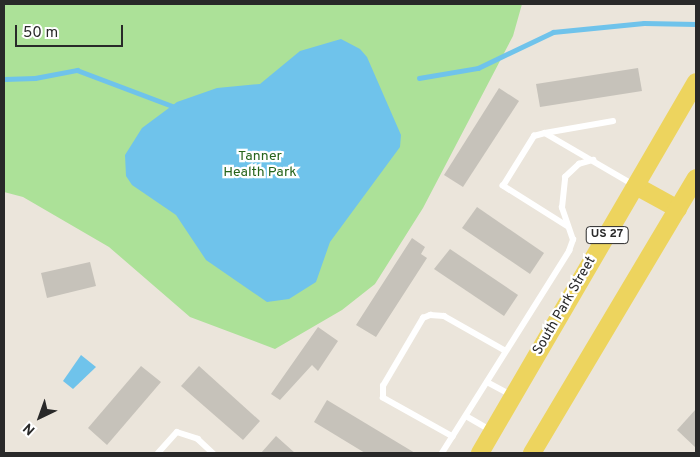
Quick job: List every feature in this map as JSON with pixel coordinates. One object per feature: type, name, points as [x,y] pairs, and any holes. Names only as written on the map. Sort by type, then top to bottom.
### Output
[{"type":"main road","name":"South Park Street","points":[[480,453],[696,82]]},
{"type":"main road","points":[[532,453],[696,178]]},
{"type":"main road","points":[[636,186],[678,209]]},
{"type":"lane","points":[[568,226],[544,213],[503,186],[534,136],[613,121]]},
{"type":"lane","points":[[545,133],[636,186]]},
{"type":"lane","points":[[442,453],[487,382],[504,350],[570,251],[573,240],[562,208],[565,177],[579,164],[593,160]]},
{"type":"lane","points":[[453,437],[384,398],[383,386],[423,318],[430,315],[444,316],[504,350]]},
{"type":"lane","points":[[487,382],[512,396]]},
{"type":"lane","points":[[466,416],[492,431]]},
{"type":"lane","points":[[158,453],[177,432],[198,439],[213,453]]},
{"type":"green space","name":"Tanner Health Park","points":[[4,4],[522,4],[513,36],[423,208],[375,284],[342,310],[275,349],[190,317],[109,247],[23,197],[4,192]]},
{"type":"water","points":[[341,39],[360,49],[367,57],[401,135],[400,147],[330,242],[316,282],[289,299],[267,302],[206,260],[176,215],[132,185],[126,176],[125,155],[142,128],[177,102],[217,88],[260,84],[300,51]]},
{"type":"water","points":[[81,355],[96,367],[73,389],[63,381]]},
{"type":"building","points":[[638,68],[642,91],[540,107],[536,84]]},
{"type":"building","points":[[499,88],[519,101],[463,187],[444,175]]},
{"type":"building","points":[[477,207],[544,253],[530,274],[462,228]]},
{"type":"building","points":[[412,238],[425,247],[421,254],[427,258],[376,337],[356,325]]},
{"type":"building","points":[[450,249],[518,295],[504,316],[434,269]]},
{"type":"building","points":[[90,262],[96,286],[47,298],[41,273]]},
{"type":"building","points":[[318,327],[338,341],[318,371],[312,365],[280,400],[271,394]]},
{"type":"building","points":[[141,366],[161,382],[107,445],[88,428]]},
{"type":"building","points":[[199,366],[260,421],[243,440],[181,386]]},
{"type":"building","points":[[327,400],[415,453],[365,453],[314,422]]},
{"type":"building","points":[[696,409],[696,448],[677,430]]},
{"type":"building","points":[[276,436],[295,453],[261,453]]},
{"type":"waterway","points":[[419,78],[478,68],[553,32],[644,23],[696,24]]},
{"type":"waterway","points":[[4,79],[35,78],[77,70],[175,107]]}]
